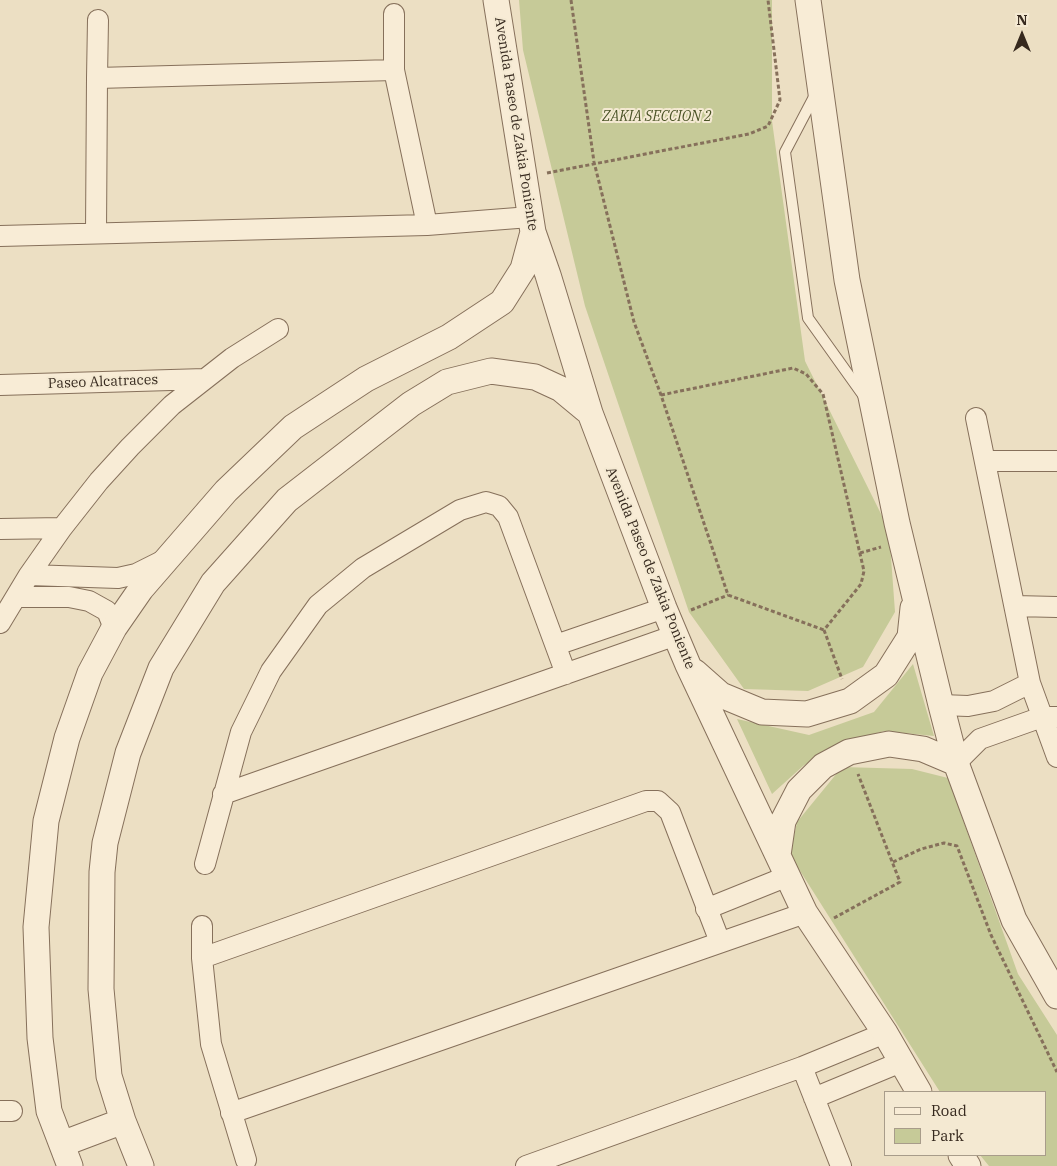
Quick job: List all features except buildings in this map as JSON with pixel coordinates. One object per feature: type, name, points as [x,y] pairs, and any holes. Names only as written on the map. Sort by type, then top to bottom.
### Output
[{"type":"street","name":"Avenida Paseo de Zakia Poniente","points":[[496,0],[531,225],[590,413],[664,608],[688,665],[805,913],[885,1033],[919,1091]]},
{"type":"street","points":[[808,0],[847,280],[897,523],[941,705],[956,763],[1014,920],[1057,996]]},
{"type":"street","points":[[394,14],[394,70],[427,225]]},
{"type":"street","points":[[96,232],[98,20]]},
{"type":"street","points":[[97,78],[394,70]]},
{"type":"street","points":[[0,236],[96,232],[427,225],[531,225],[523,269],[502,302],[449,337],[366,380],[292,427],[226,491],[164,560],[114,628],[90,673],[67,738],[46,821],[36,927],[40,1038],[49,1111],[66,1155],[123,1121]]},
{"type":"street","points":[[0,623],[29,575],[62,528],[99,481],[130,447],[172,405],[205,379],[278,329]]},
{"type":"street","points":[[141,1166],[123,1121],[109,1076],[103,1031],[102,872],[105,843],[128,753],[161,668],[213,584],[287,500],[411,404],[447,382],[491,371],[535,377],[562,389],[590,413]]},
{"type":"street","name":"Paseo Alcatraces","points":[[0,385],[205,379]]},
{"type":"street","points":[[976,418],[1030,683],[1050,717],[1057,757]]},
{"type":"street","points":[[985,461],[1057,461]]},
{"type":"street","points":[[205,864],[241,732],[271,671],[318,605],[363,568],[460,510],[486,502],[499,506],[508,517],[566,674]]},
{"type":"street","points":[[0,529],[62,528]]},
{"type":"street","points":[[29,575],[118,578],[136,574],[164,560]]},
{"type":"street","points":[[688,665],[721,695],[762,712],[807,714],[850,701],[886,675],[910,638],[914,590]]},
{"type":"street","points":[[17,597],[69,597],[89,601],[107,611],[114,628]]},
{"type":"street","points":[[1015,606],[1057,608]]},
{"type":"street","points":[[556,645],[664,608]]},
{"type":"street","points":[[224,794],[676,635]]},
{"type":"street","points":[[941,705],[968,706],[994,701],[1030,683]]},
{"type":"street","points":[[956,763],[980,739],[1050,717]]},
{"type":"street","points":[[706,909],[783,866],[783,821],[799,790],[823,766],[849,752],[888,744],[923,749],[956,763]]},
{"type":"street","points":[[202,958],[646,801],[658,801],[670,812],[720,942]]},
{"type":"street","points":[[231,1113],[805,913]]},
{"type":"street","points":[[202,926],[202,958],[212,1044],[246,1160]]},
{"type":"street","points":[[526,1166],[802,1067],[885,1033]]},
{"type":"street","points":[[814,1098],[901,1062]]},
{"type":"street","points":[[802,1067],[841,1166]]},
{"type":"lane","points":[[820,87],[786,152],[808,318],[872,408]]},
{"type":"path","points":[[571,0],[594,162],[634,322],[662,395],[697,506],[728,595]]},
{"type":"path","points":[[562,170],[594,162],[749,134],[768,126],[780,100],[768,0]]},
{"type":"path","points":[[662,395],[793,368],[806,374],[823,394],[864,571],[861,584],[824,630]]},
{"type":"path","points":[[697,607],[728,595],[824,630],[850,701]]},
{"type":"path","points":[[848,910],[900,882],[849,752]]},
{"type":"path","points":[[893,862],[921,849],[944,843],[957,846],[991,935],[1057,1072]]},
{"type":"green space","name":"ZAKIA SECCION 2","points":[[519,0],[772,0],[772,121],[805,361],[889,530],[895,612],[863,667],[808,691],[744,689],[689,612],[585,306],[523,50]]},
{"type":"green space","points":[[913,664],[934,736],[884,731],[833,746],[803,766],[772,794],[737,719],[809,735],[874,712]]},
{"type":"green space","points":[[842,767],[912,769],[948,778],[1018,974],[1057,1035],[1057,1166],[989,1166],[981,1156],[1047,1156],[1047,1091],[939,1091],[790,855],[797,822]]}]
